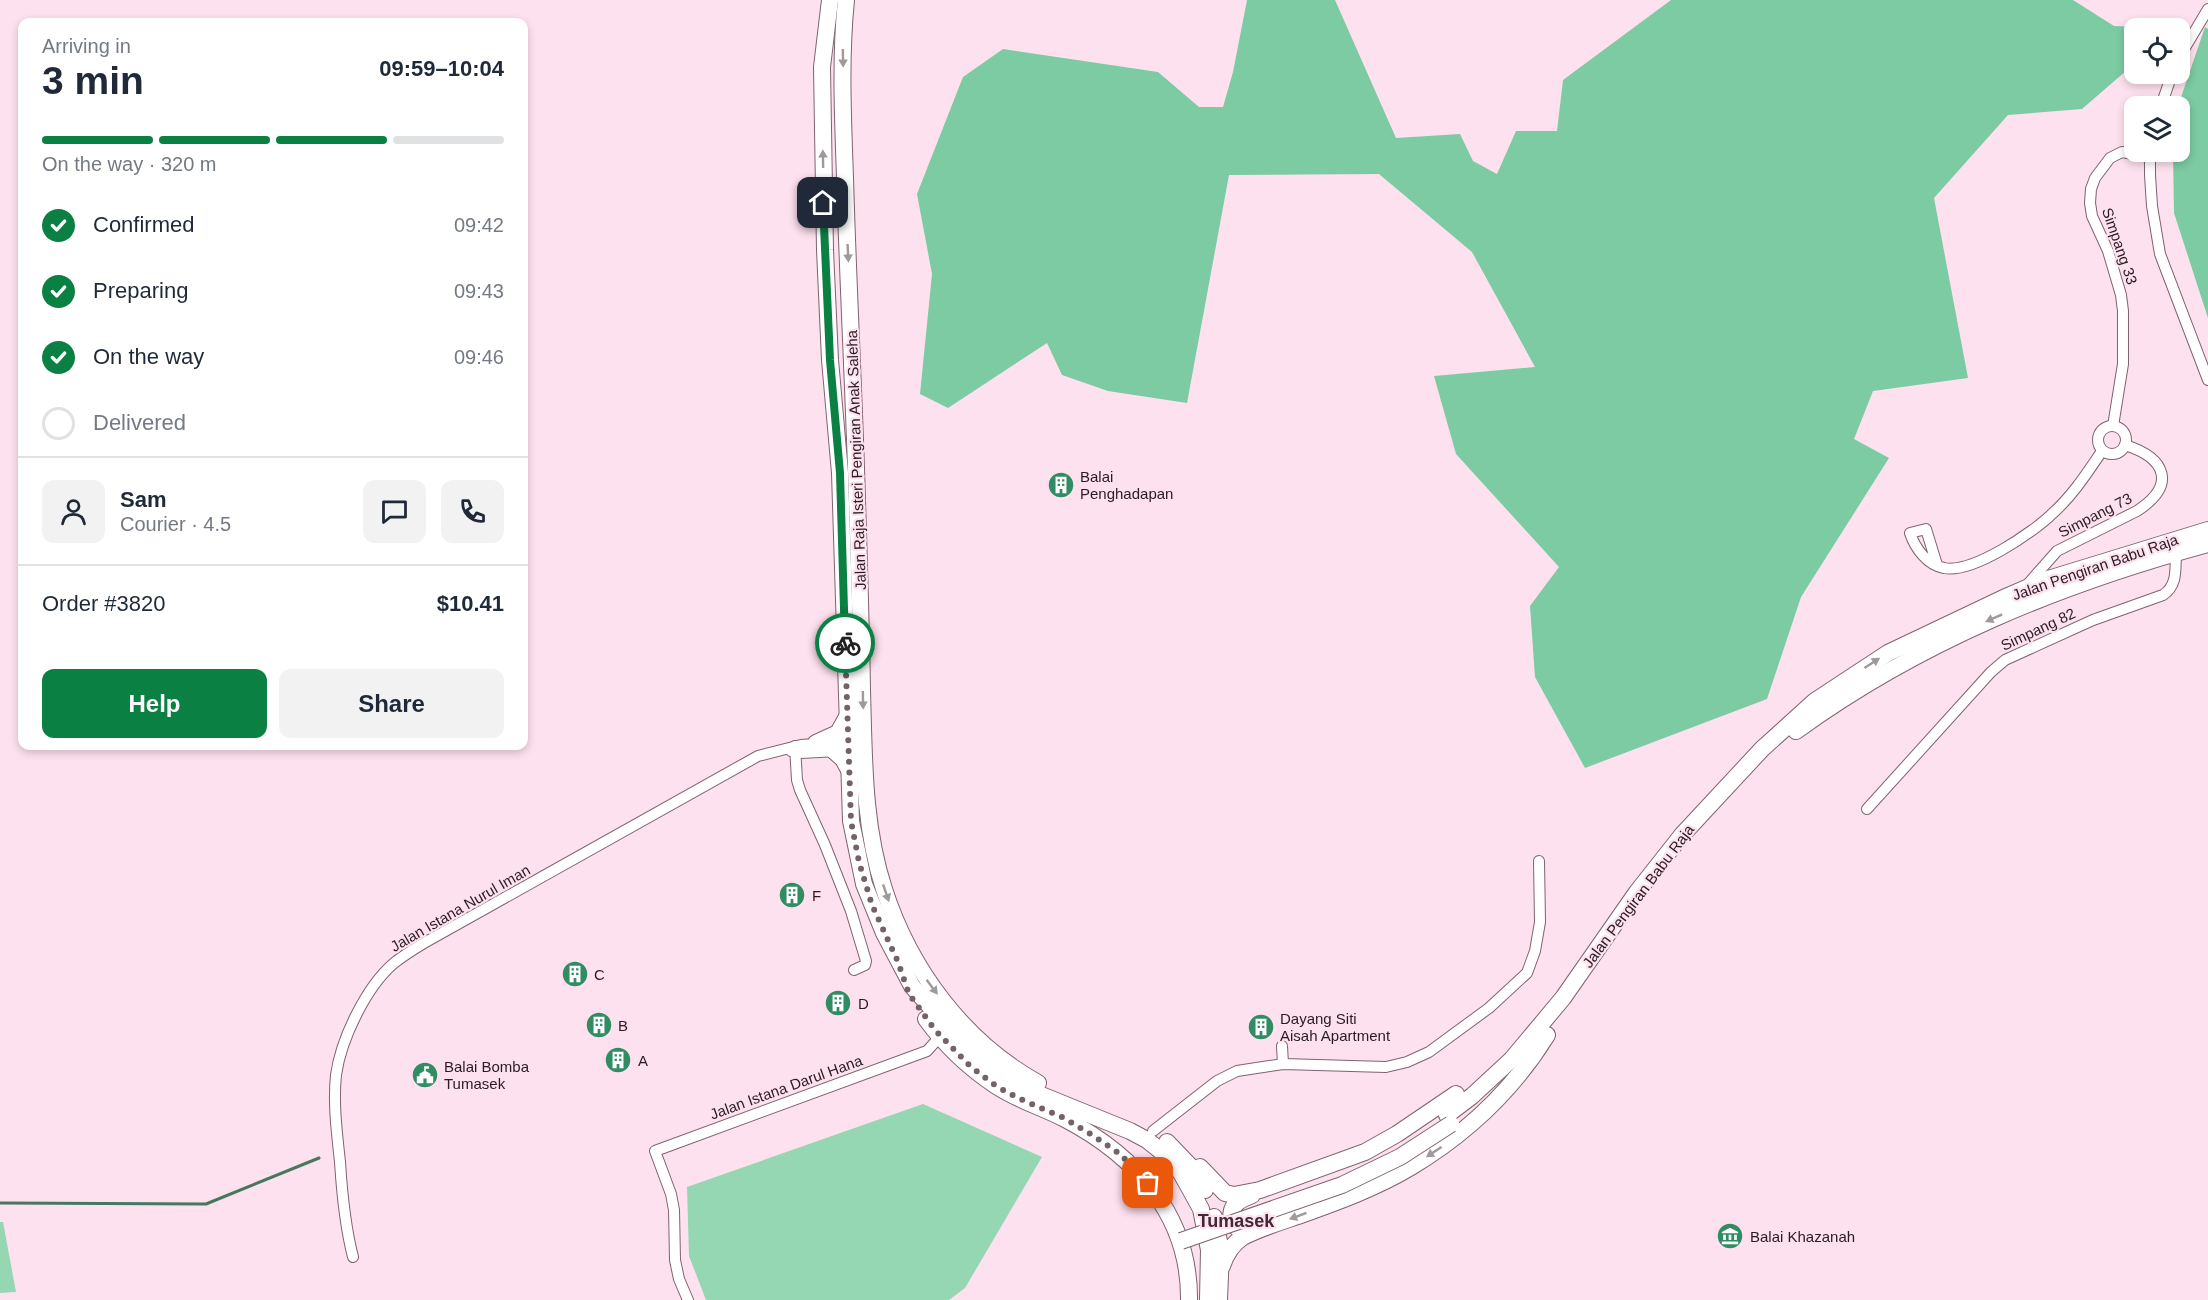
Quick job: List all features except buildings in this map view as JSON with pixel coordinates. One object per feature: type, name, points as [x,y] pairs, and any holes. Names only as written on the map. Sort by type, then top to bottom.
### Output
[{"type":"main road","name":"Jalan Raja Isteri Pengiran Anak Saleha","points":[[830,0],[822,67],[823,203],[830,360],[840,473],[847,717],[876,861],[885,891],[912,955],[933,988],[973,1035],[1024,1076],[1049,1089],[1153,1131],[1173,1147],[1190,1166],[1210,1201],[1219,1236],[1221,1268],[1219,1300]]},
{"type":"main road","name":"Jalan Raja Isteri Pengiran Anak Saleha","points":[[846,0],[843,46],[844,139],[858,513],[852,747],[849,770],[851,821],[861,873],[876,915],[898,962],[917,992],[963,1044],[1003,1075],[1046,1098],[1130,1131],[1162,1152],[1181,1173],[1201,1209],[1209,1250],[1208,1300]]},
{"type":"main road","name":"Jalan Pengiran Babu Raja","points":[[1543,1032],[1563,998],[1663,858],[1762,749],[1815,701],[1888,653],[2014,593],[2070,572],[2208,531]]},
{"type":"main road","name":"Jalan Pengiran Babu Raja","points":[[1180,1236],[1342,1185],[1400,1156],[1508,1077],[1543,1032],[1571,1003],[1641,897],[1686,839],[1767,754],[1854,690],[1894,667],[2013,609],[2082,583],[2208,544]]},
{"type":"main road","points":[[816,743],[838,733],[847,717]]},
{"type":"main road","points":[[898,962],[909,994],[937,1033],[968,1065],[996,1086],[1064,1118],[1120,1154],[1140,1173],[1156,1193],[1180,1236],[1187,1266],[1189,1300]]},
{"type":"main road","points":[[1266,1227],[1245,1232],[1234,1226],[1231,1219],[1232,1208],[1238,1202],[1260,1190],[1365,1152],[1397,1134],[1543,1032]]},
{"type":"main road","points":[[1221,1268],[1226,1253],[1243,1237],[1353,1196],[1409,1168],[1443,1147],[1476,1120],[1501,1095],[1532,1059],[1543,1032]]},
{"type":"main road","points":[[1173,1147],[1188,1156],[1225,1193],[1234,1195],[1260,1190]]},
{"type":"street","points":[[2190,39],[2208,9]]},
{"type":"street","name":"Simpang 33","points":[[1937,565],[1945,568],[1964,565],[2002,549],[2021,538],[2054,512],[2082,480],[2102,451],[2098,443],[2099,435],[2105,428],[2113,426],[2123,364],[2123,311],[2121,295],[2108,251],[2092,216],[2091,189],[2095,178],[2110,158],[2124,152]]},
{"type":"street","points":[[2150,162],[2152,206],[2160,254],[2208,380]]},
{"type":"street","points":[[2102,451],[2106,454],[2115,454],[2125,445],[2124,432],[2113,426]]},
{"type":"street","name":"Simpang 73","points":[[2014,593],[2028,584],[2057,551],[2137,511],[2150,503],[2156,495],[2162,478],[2159,465],[2149,454],[2125,445]]},
{"type":"street","name":"Simpang 82","points":[[1867,809],[1991,672],[2005,660],[2093,620],[2163,595],[2174,584],[2176,553]]},
{"type":"street","points":[[2048,561],[2052,569],[2070,572]]},
{"type":"street","name":"Jalan Istana Nurul Iman","points":[[796,749],[816,743],[852,747]]},
{"type":"street","name":"Jalan Istana Nurul Iman","points":[[353,1257],[347,1235],[341,1175],[336,1077],[350,1029],[362,1005],[393,964],[424,943],[758,756],[782,749],[852,747]]},
{"type":"street","points":[[796,749],[800,790],[851,911],[865,956],[865,965],[854,970]]},
{"type":"street","points":[[1153,1131],[1217,1081],[1237,1071],[1283,1064],[1386,1067],[1407,1062],[1429,1052],[1489,1008],[1527,973],[1535,951],[1540,922],[1539,861]]},
{"type":"street","points":[[927,1051],[936,1041],[937,1033]]},
{"type":"street","points":[[1282,1046],[1283,1064]]},
{"type":"street","points":[[927,1051],[942,1052],[968,1065]]},
{"type":"street","name":"Jalan Istana Darul Hana","points":[[688,1300],[679,1279],[675,1260],[674,1210],[671,1194],[655,1151],[927,1051]]},
{"type":"green space","points":[[1247,0],[1335,0],[1396,138],[1460,134],[1473,161],[1497,174],[1516,131],[1557,131],[1563,80],[1671,0],[2073,0],[2114,26],[2124,26],[2124,73],[2082,109],[2008,115],[1934,198],[1968,378],[1873,391],[1854,439],[1889,458],[1801,597],[1767,699],[1585,768],[1535,677],[1530,606],[1559,567],[1456,454],[1434,376],[1535,367],[1472,252],[1379,174],[1229,175],[1187,403],[1108,391],[1062,375],[1047,343],[948,408],[920,394],[932,274],[917,194],[963,77],[1003,49],[1158,72],[1199,107],[1223,107],[1233,72]]},
{"type":"green space","points":[[2205,27],[2208,29],[2208,318],[2174,213],[2173,162],[2190,162],[2190,96],[2181,96],[2186,84],[2190,84],[2190,71]]},
{"type":"green space","points":[[923,1104],[1042,1157],[965,1288],[949,1300],[706,1300],[689,1256],[687,1187]]},
{"type":"green space","points":[[0,1222],[3,1222],[16,1292],[0,1293]]},
{"type":"waterway","points":[[0,1203],[206,1204],[319,1158]]},
{"type":"way so far","points":[[845,643],[851,821],[864,884],[898,962],[909,994],[946,1044],[970,1066],[996,1086],[1064,1118],[1092,1135],[1120,1154],[1148,1183]]},
{"type":"place","name":"Balai Penghadapan","points":[[1061,485]]},
{"type":"place","name":"F","points":[[792,895]]},
{"type":"place","name":"C","points":[[575,974]]},
{"type":"place","name":"D","points":[[838,1003]]},
{"type":"place","name":"B","points":[[599,1025]]},
{"type":"place","name":"Dayang Siti Aisah Apartment","points":[[1261,1027]]},
{"type":"place","name":"A","points":[[618,1060]]},
{"type":"place","name":"Balai Bomba Tumasek","points":[[425,1075]]},
{"type":"place","name":"Balai Khazanah","points":[[1730,1236]]},
{"type":"district","name":"Tumasek","points":[[1236,1221]]},
{"type":"route","points":[[823,203],[830,360],[840,473],[845,643]]}]
